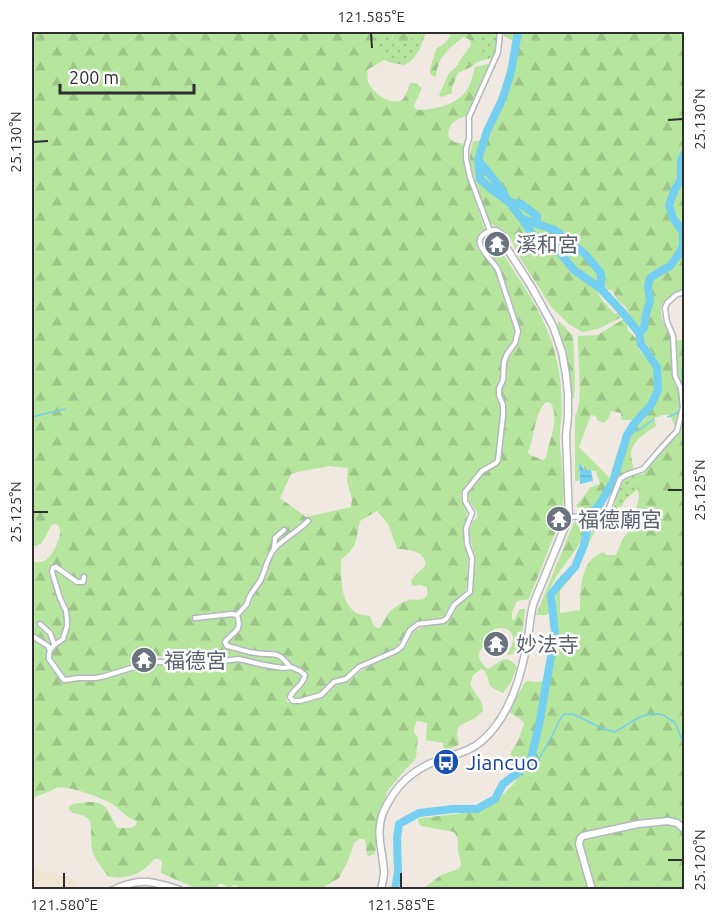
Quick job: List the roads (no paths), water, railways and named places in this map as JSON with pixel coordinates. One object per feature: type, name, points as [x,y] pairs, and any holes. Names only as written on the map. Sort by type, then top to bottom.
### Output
[{"type":"street","points":[[490,231],[470,177],[466,149],[469,138],[469,117],[498,52],[500,32]]},
{"type":"street","points":[[237,615],[239,627],[225,640],[225,644],[256,653],[272,653],[284,658],[291,667],[305,675],[302,685],[290,697],[293,701],[300,701],[321,695],[333,682],[346,679],[359,668],[396,651],[402,646],[410,630],[418,624],[443,621],[454,605],[470,592],[472,558],[467,544],[466,528],[472,513],[465,501],[465,492],[482,471],[498,460],[503,416],[499,389],[503,380],[504,362],[518,331],[496,265],[480,246],[481,237],[485,232],[495,231],[502,236],[506,247],[548,315],[562,352],[568,394],[566,436],[569,517],[534,602],[518,681],[504,713],[482,741],[456,756],[419,768],[400,785],[390,799],[382,815],[379,832],[384,873],[381,890]]},
{"type":"street","points":[[569,517],[594,516],[608,510],[620,479],[643,469],[677,431],[682,398],[675,376],[674,336],[667,322],[665,308],[676,295],[684,292]]},
{"type":"street","points":[[274,549],[302,528],[308,520]]},
{"type":"street","points":[[237,615],[247,604],[247,599],[262,578],[274,549],[275,538],[284,530]]},
{"type":"street","points":[[84,577],[83,582],[77,582],[56,567],[52,572],[66,611],[68,626],[63,639],[54,644],[49,659],[64,680],[96,678],[151,662],[214,662],[239,659],[273,667],[291,667]]},
{"type":"street","points":[[195,618],[237,615]]},
{"type":"street","points":[[40,624],[50,633],[54,644]]},
{"type":"street","points":[[34,637],[48,646],[50,652]]},
{"type":"street","points":[[592,890],[579,844],[580,839],[584,836],[638,824],[668,821],[677,823],[684,829]]},
{"type":"street","points":[[113,890],[137,881],[151,881],[180,890]]},
{"type":"water","points":[[579,464],[584,470],[591,470],[593,481],[580,484]]},
{"type":"waterway","points":[[395,890],[398,871],[399,824],[419,813],[477,809],[495,799],[503,784],[530,763],[555,634],[551,595],[575,567],[584,545],[591,512],[598,507],[613,482],[627,435],[651,405],[658,390],[657,367],[641,344],[639,333],[601,289],[601,273],[585,254],[555,230],[522,219],[509,202],[480,179],[478,160],[511,72],[518,32]]},
{"type":"waterway","points":[[639,333],[644,328],[650,301],[648,286],[650,278],[670,266],[683,245],[683,232],[673,218],[669,205],[681,180],[681,160],[684,154]]},
{"type":"waterway","points":[[479,161],[509,202],[521,204],[537,216],[537,223]]},
{"type":"waterway","points":[[522,219],[533,235],[556,248],[574,270],[601,289]]},
{"type":"waterway","points":[[683,385],[684,354]]},
{"type":"waterway","points":[[668,417],[680,409],[679,390]]},
{"type":"waterway","points":[[32,417],[65,409]]},
{"type":"waterway","points":[[627,435],[639,430],[654,419]]},
{"type":"waterway","points":[[515,774],[537,763],[564,714],[573,714],[601,728],[615,732],[644,716],[663,715],[675,722],[684,743]]},
{"type":"place","name":"溪和宮","points":[[497,244]]},
{"type":"place","name":"福德廟宮","points":[[559,519]]},
{"type":"place","name":"妙法寺","points":[[496,644]]},
{"type":"place","name":"福德宮","points":[[144,660]]},
{"type":"place","name":"Jiancuo","points":[[446,762]]}]
